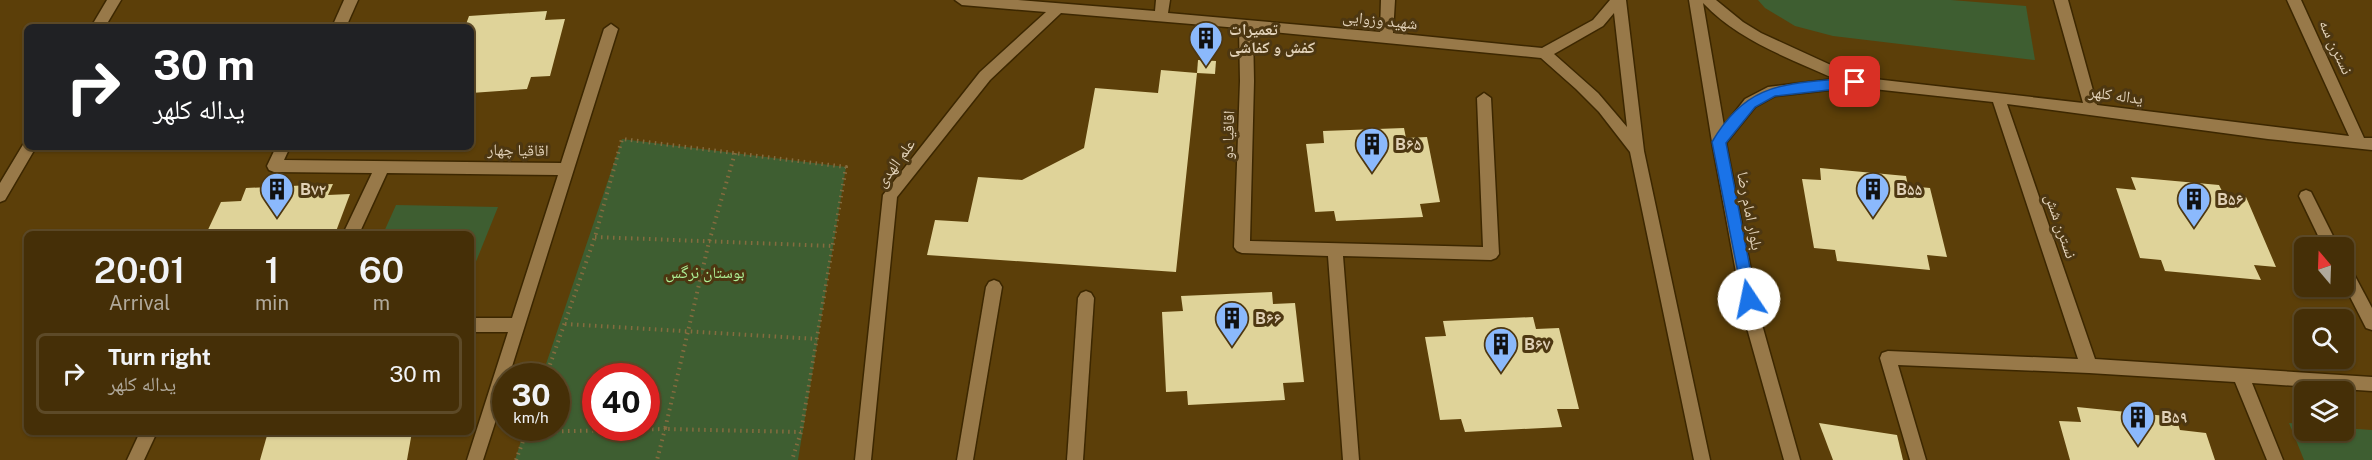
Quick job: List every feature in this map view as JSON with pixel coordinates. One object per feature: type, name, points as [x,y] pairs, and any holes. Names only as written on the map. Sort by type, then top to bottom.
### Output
[{"type":"street","points":[[100,24],[114,0]]},
{"type":"street","points":[[340,24],[351,0]]},
{"type":"street","name":"شهید وزوایی","points":[[962,0],[1246,24],[1544,53]]},
{"type":"street","points":[[1161,17],[1163,0]]},
{"type":"street","points":[[1386,38],[1388,0]]},
{"type":"street","points":[[1618,0],[1598,23],[1544,53],[1572,75],[1602,105],[1616,120],[1637,151]]},
{"type":"street","points":[[1618,0],[1637,151],[1701,460]]},
{"type":"street","name":"بلوار امام رضا","points":[[1696,0],[1719,142],[1753,321],[1792,460]]},
{"type":"street","name":"یداله کلهر","points":[[1708,0],[1721,15],[1761,38],[1855,82]]},
{"type":"street","points":[[2061,0],[2091,109]]},
{"type":"street","name":"نسترن سه","points":[[2294,0],[2366,143]]},
{"type":"street","name":"علم الهدی","points":[[862,460],[890,195],[985,76],[1058,8]]},
{"type":"street","name":"اقاقیا دو","points":[[1246,24],[1247,81],[1242,246],[1335,249]]},
{"type":"street","points":[[475,460],[611,29]]},
{"type":"street","name":"یداله کلهر","points":[[1719,142],[1750,104],[1773,91],[1855,82],[1998,97],[2268,133],[2366,143]]},
{"type":"street","name":"نسترن شش","points":[[1998,97],[2090,366]]},
{"type":"street","points":[[1351,460],[1335,249],[1491,254],[1484,98]]},
{"type":"street","points":[[0,196],[27,150]]},
{"type":"street","name":"اقاقیا چهار","points":[[282,150],[274,166],[567,169]]},
{"type":"street","points":[[352,231],[382,167]]},
{"type":"street","points":[[2306,196],[2326,237]]},
{"type":"street","points":[[964,460],[994,287]]},
{"type":"street","points":[[2354,289],[2372,323]]},
{"type":"street","points":[[1075,460],[1086,298]]},
{"type":"street","points":[[474,326],[518,325]]},
{"type":"street","points":[[1918,460],[1887,358],[2090,366],[2372,384]]},
{"type":"street","points":[[2241,377],[2275,460]]},
{"type":"street","points":[[135,460],[148,435]]},
{"type":"path","points":[[551,363],[595,237],[622,139],[846,167],[801,432],[792,460]]},
{"type":"path","points":[[657,460],[710,242],[735,153]]},
{"type":"path","points":[[595,237],[833,246]]},
{"type":"path","points":[[565,324],[817,339]]},
{"type":"path","points":[[570,430],[801,432]]},
{"type":"path","points":[[516,460],[523,441]]},
{"type":"green space","points":[[1758,0],[1951,0],[2026,6],[2035,60],[1833,36],[1795,26],[1765,8]]},
{"type":"green space","name":"بوستان نرگس","points":[[622,139],[846,167],[798,460],[515,460],[521,441],[570,441],[570,363],[546,363]]},
{"type":"green space","points":[[396,205],[498,207],[474,267],[474,231],[384,231]]},
{"type":"green space","points":[[2289,423],[2294,423],[2294,435]]},
{"type":"green space","points":[[2354,429],[2372,430],[2372,460],[2304,460],[2296,441],[2354,441]]},
{"type":"building","points":[[547,11],[545,20],[565,19],[550,76],[531,77],[527,89],[474,93],[474,24],[466,24],[469,16]]},
{"type":"building","name":"تعمیرات کفش و کفاشی","points":[[1198,60],[1216,61],[1215,74],[1197,73]]},
{"type":"building","points":[[1161,70],[1197,73],[1176,272],[927,255],[935,220],[968,222],[978,177],[1022,180],[1084,148],[1095,88],[1158,93]]},
{"type":"building","name":"B۶۵","points":[[1404,128],[1406,138],[1427,137],[1440,202],[1420,204],[1423,217],[1336,221],[1334,211],[1315,212],[1306,144],[1324,143],[1323,131]]},
{"type":"building","name":"B۵۵","points":[[1820,168],[1906,176],[1908,186],[1930,188],[1947,257],[1927,255],[1930,270],[1837,261],[1835,250],[1814,248],[1802,179],[1821,180]]},
{"type":"building","name":"B۵۶","points":[[2131,177],[2219,185],[2224,195],[2246,197],[2276,267],[2254,265],[2261,280],[2165,271],[2161,260],[2140,258],[2116,188],[2136,190]]},
{"type":"building","name":"B۷۲","points":[[333,184],[328,195],[350,194],[336,231],[207,231],[221,202],[241,201],[246,188]]},
{"type":"building","name":"B۶۶","points":[[1272,292],[1273,304],[1295,303],[1304,382],[1283,383],[1285,400],[1188,405],[1187,391],[1166,392],[1162,312],[1183,311],[1181,296]]},
{"type":"building","name":"B۶۷","points":[[1533,317],[1536,329],[1559,328],[1579,409],[1557,409],[1562,427],[1465,432],[1461,419],[1440,420],[1425,337],[1446,336],[1443,321]]},
{"type":"building","name":"B۵۹","points":[[2077,407],[2176,417],[2180,430],[2206,433],[2215,460],[2070,460],[2059,421],[2081,422]]},
{"type":"building","points":[[1819,423],[1897,435],[1903,460],[1833,460]]},
{"type":"building","points":[[267,435],[411,435],[407,460],[260,460]]},
{"type":"place","name":"تعمیرات کفش و کفاشی","points":[[1206,67]]},
{"type":"place","name":"B۶۵","points":[[1372,173]]},
{"type":"place","name":"B۷۲","points":[[277,218]]},
{"type":"place","name":"B۵۵","points":[[1873,218]]},
{"type":"place","name":"B۵۶","points":[[2194,228]]},
{"type":"place","name":"B۶۶","points":[[1232,347]]},
{"type":"place","name":"B۶۷","points":[[1501,373]]},
{"type":"place","name":"B۵۹","points":[[2138,446]]},
{"type":"route","points":[[1749,299],[1719,142],[1750,104],[1773,91],[1855,82]]}]
